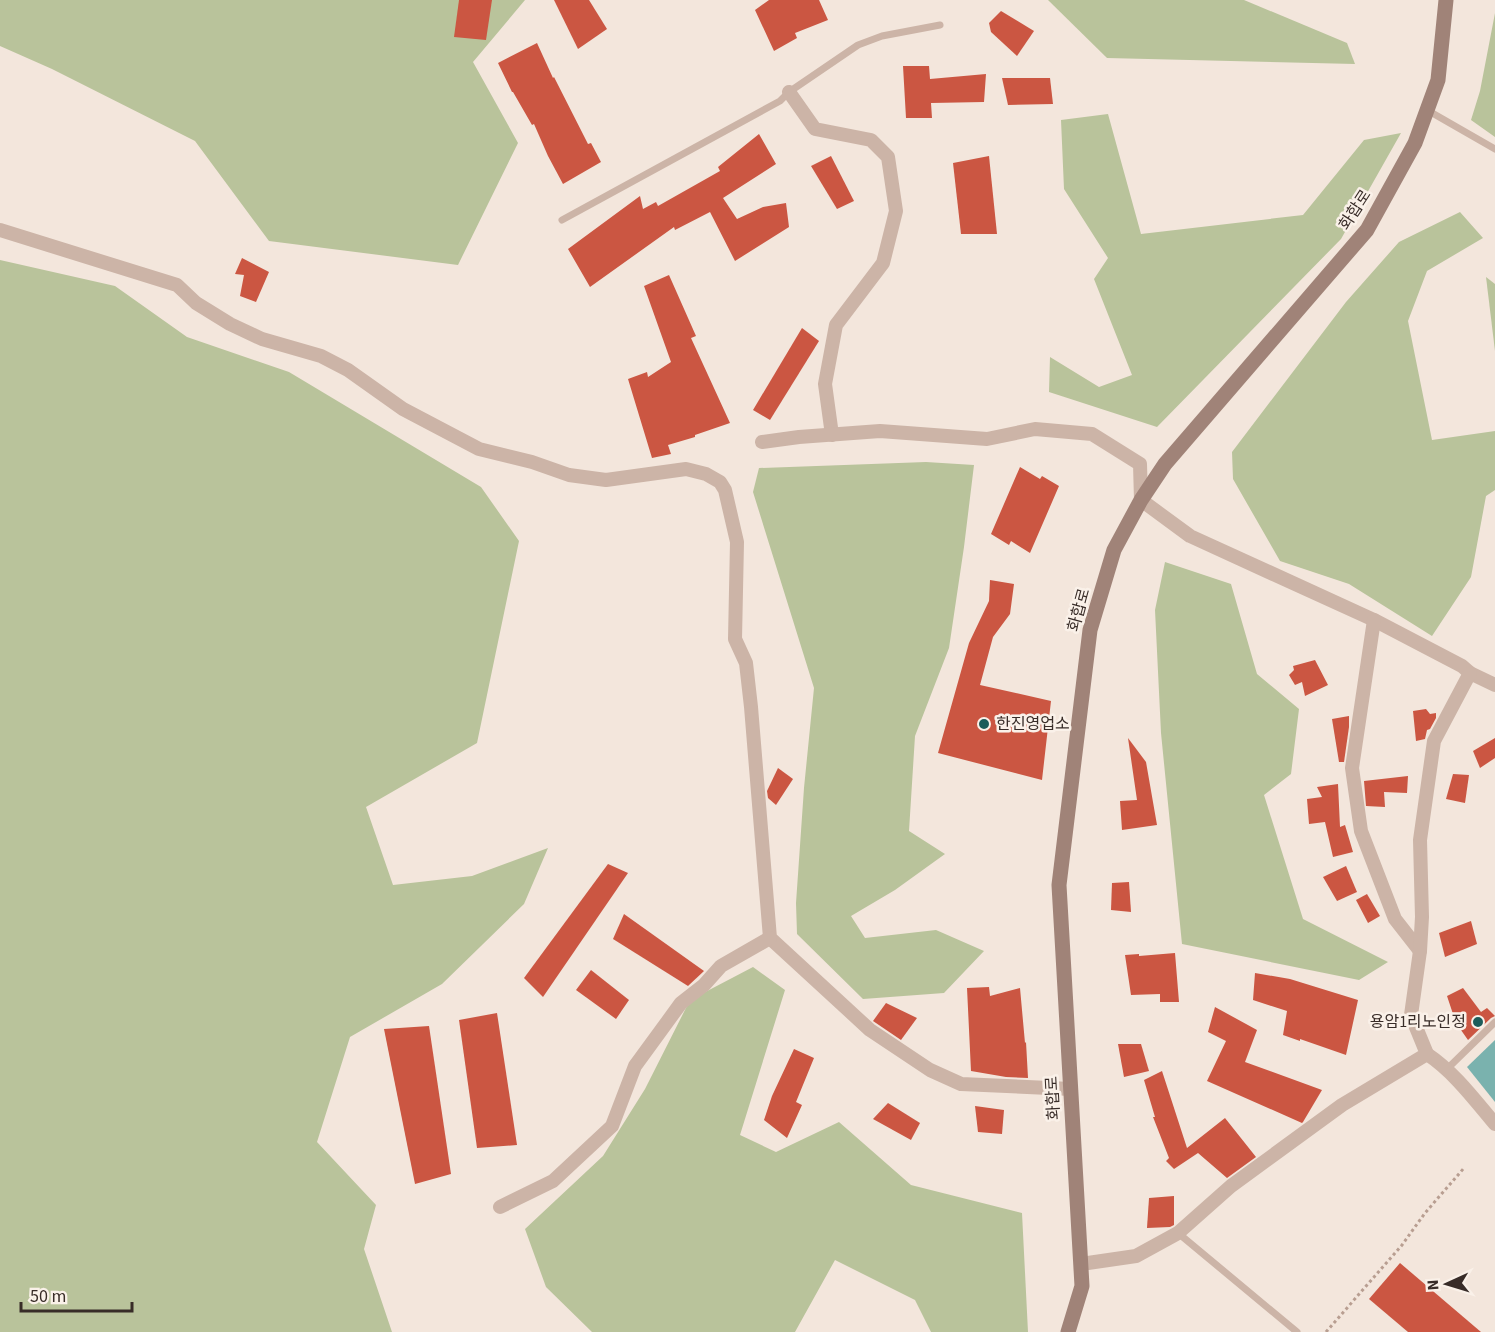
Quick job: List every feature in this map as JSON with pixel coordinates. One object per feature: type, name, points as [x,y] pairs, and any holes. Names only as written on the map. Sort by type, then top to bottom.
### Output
[{"type":"main road","name":"화합로","points":[[1068,1332],[1082,1286],[1059,885],[1090,630],[1114,550],[1141,500],[1165,464],[1366,231],[1415,143],[1438,80],[1446,0]]},
{"type":"street","points":[[789,92],[814,129],[871,140],[888,157],[896,211],[883,262],[836,325],[825,384],[832,435]]},
{"type":"street","points":[[0,230],[177,285],[196,303],[230,324],[262,339],[321,356],[348,370],[403,409],[479,449],[532,462],[569,475],[606,480],[686,469],[706,474],[720,482],[725,490],[737,542],[735,639],[746,663],[770,938],[870,1030],[930,1070],[961,1084],[1071,1089]]},
{"type":"street","points":[[762,442],[880,431],[987,439],[1035,429],[1092,434],[1140,464],[1141,500],[1190,536],[1374,621],[1495,685]]},
{"type":"street","points":[[1374,621],[1352,768],[1361,831],[1395,919],[1420,951]]},
{"type":"street","points":[[1470,673],[1434,741],[1420,840],[1422,917],[1420,951],[1411,1015],[1427,1054],[1452,1073],[1495,1124]]},
{"type":"street","points":[[501,1208],[553,1181],[612,1126],[635,1066],[681,1003],[704,985],[721,966],[770,938]]},
{"type":"street","points":[[1081,1264],[1136,1256],[1178,1233],[1231,1186],[1342,1105],[1427,1054]]},
{"type":"lane","points":[[562,220],[780,100],[858,45],[882,36],[940,26]]},
{"type":"lane","points":[[1427,110],[1495,149]]},
{"type":"lane","points":[[1447,1069],[1495,1022]]},
{"type":"lane","points":[[1178,1233],[1297,1332]]},
{"type":"path","points":[[1326,1332],[1402,1245],[1425,1213],[1464,1168]]},
{"type":"green space","points":[[0,0],[525,0],[473,62],[518,143],[458,265],[269,241],[195,141],[52,69],[0,46]]},
{"type":"green space","points":[[1048,0],[1244,0],[1347,43],[1355,64],[1107,58]]},
{"type":"green space","points":[[1495,13],[1495,137],[1471,120],[1480,91]]},
{"type":"green space","points":[[1108,114],[1141,234],[1303,215],[1364,140],[1401,133],[1341,239],[1157,427],[1049,392],[1050,357],[1099,387],[1132,375],[1094,279],[1108,258],[1064,189],[1061,120]]},
{"type":"green space","points":[[1460,212],[1483,238],[1427,271],[1408,321],[1432,440],[1495,431],[1495,490],[1486,496],[1471,577],[1432,636],[1349,584],[1280,561],[1233,479],[1232,452],[1346,302],[1399,242]]},
{"type":"green space","points":[[0,260],[115,286],[187,337],[289,372],[481,487],[519,541],[477,743],[366,807],[393,885],[472,876],[548,848],[524,904],[442,984],[350,1037],[317,1142],[376,1205],[364,1249],[392,1332],[0,1332]]},
{"type":"green space","points":[[1486,277],[1495,284],[1495,351]]},
{"type":"green space","points":[[926,462],[974,465],[949,648],[915,736],[909,831],[945,854],[895,890],[851,916],[865,938],[936,930],[984,951],[944,993],[863,999],[797,934],[796,903],[814,688],[753,492],[759,468]]},
{"type":"green space","points":[[1165,562],[1231,584],[1257,674],[1299,709],[1291,774],[1264,795],[1303,919],[1388,962],[1359,980],[1182,944],[1161,733],[1155,610]]},
{"type":"green space","points":[[753,967],[785,990],[740,1135],[776,1152],[839,1122],[911,1185],[1022,1213],[1028,1332],[931,1332],[915,1300],[835,1260],[795,1332],[592,1332],[546,1287],[525,1229],[603,1156],[645,1089],[690,1000]]},
{"type":"water","points":[[1495,1040],[1495,1102],[1467,1067]]},
{"type":"building","points":[[459,0],[492,0],[486,40],[454,37]]},
{"type":"building","points":[[554,0],[589,0],[607,29],[578,49]]},
{"type":"building","points":[[769,0],[819,0],[828,20],[795,33],[797,38],[774,51],[755,10]]},
{"type":"building","points":[[1001,11],[1034,31],[1017,56],[991,32],[989,23]]},
{"type":"building","points":[[537,43],[588,144],[591,143],[601,162],[563,184],[534,124],[532,125],[512,92],[498,63]]},
{"type":"building","points":[[903,66],[929,66],[930,79],[986,74],[984,102],[931,103],[932,118],[906,118]]},
{"type":"building","points":[[1002,78],[1050,78],[1053,104],[1008,105]]},
{"type":"building","points":[[759,134],[776,164],[723,198],[737,219],[763,207],[786,203],[789,227],[735,261],[710,212],[675,230],[674,227],[590,287],[568,249],[640,196],[643,209],[656,202],[658,206],[720,171],[718,167]]},
{"type":"building","points":[[831,156],[854,201],[837,209],[811,166]]},
{"type":"building","points":[[989,156],[997,234],[961,234],[953,163]]},
{"type":"building","points":[[242,258],[269,272],[256,302],[240,296],[244,275],[235,274]]},
{"type":"building","points":[[669,275],[696,336],[691,338],[730,423],[668,445],[671,454],[652,458],[628,379],[647,372],[648,377],[671,362],[644,286]]},
{"type":"building","points":[[802,328],[819,341],[770,420],[753,410]]},
{"type":"building","points":[[1020,467],[1040,479],[1042,476],[1059,486],[1030,553],[1011,541],[1009,545],[991,534]]},
{"type":"building","points":[[990,580],[1014,584],[1010,614],[993,637],[980,685],[1051,701],[1042,780],[938,753],[969,643],[989,601]]},
{"type":"building","points":[[1315,660],[1328,685],[1305,696],[1302,682],[1295,685],[1289,675],[1294,670],[1293,666]]},
{"type":"building","points":[[1426,709],[1430,714],[1436,713],[1436,718],[1427,730],[1425,739],[1416,741],[1413,711]]},
{"type":"building","points":[[1349,716],[1344,762],[1339,762],[1332,719]]},
{"type":"building","points":[[1128,738],[1146,762],[1157,825],[1122,830],[1120,801],[1137,800]]},
{"type":"building","points":[[1495,738],[1495,758],[1480,768],[1473,751]]},
{"type":"building","points":[[778,768],[793,779],[776,805],[768,798],[767,791]]},
{"type":"building","points":[[1453,774],[1469,775],[1465,803],[1446,799]]},
{"type":"building","points":[[1408,776],[1407,793],[1384,792],[1385,807],[1366,806],[1364,781]]},
{"type":"building","points":[[1338,784],[1340,827],[1345,825],[1353,852],[1333,857],[1325,822],[1309,824],[1307,799],[1322,797],[1317,787]]},
{"type":"building","points":[[608,864],[628,873],[543,997],[524,978]]},
{"type":"building","points":[[1346,866],[1357,892],[1337,901],[1323,877]]},
{"type":"building","points":[[1129,882],[1131,912],[1111,910],[1112,883]]},
{"type":"building","points":[[1367,894],[1380,916],[1368,923],[1356,900]]},
{"type":"building","points":[[624,914],[704,971],[688,986],[613,939]]},
{"type":"building","points":[[1471,921],[1477,944],[1445,957],[1439,933]]},
{"type":"building","points":[[1175,953],[1179,1002],[1160,1002],[1160,994],[1131,995],[1125,955]]},
{"type":"building","points":[[591,970],[629,1000],[616,1019],[576,990]]},
{"type":"building","points":[[1255,973],[1290,979],[1358,1000],[1346,1055],[1283,1035],[1287,1011],[1253,1000]]},
{"type":"building","points":[[989,987],[990,996],[1020,988],[1028,1078],[971,1071],[967,988]]},
{"type":"building","points":[[1463,988],[1481,1012],[1487,1008],[1495,1016],[1468,1040],[1456,1023],[1447,996]]},
{"type":"building","points":[[886,1003],[917,1018],[901,1040],[873,1021]]},
{"type":"building","points":[[1215,1007],[1257,1030],[1245,1062],[1322,1090],[1302,1123],[1207,1081],[1226,1041],[1208,1032]]},
{"type":"building","points":[[497,1013],[517,1145],[477,1148],[459,1020]]},
{"type":"building","points":[[429,1026],[451,1174],[415,1184],[384,1029]]},
{"type":"building","points":[[1118,1044],[1141,1044],[1149,1071],[1124,1077]]},
{"type":"building","points":[[794,1049],[814,1058],[796,1102],[802,1105],[787,1138],[764,1120],[772,1096]]},
{"type":"building","points":[[1162,1071],[1187,1148],[1225,1118],[1256,1157],[1227,1178],[1198,1153],[1174,1169],[1166,1161],[1169,1158],[1153,1117],[1155,1117],[1144,1080]]},
{"type":"building","points":[[888,1103],[920,1123],[911,1140],[873,1119]]},
{"type":"building","points":[[975,1106],[1004,1110],[1002,1134],[978,1132]]},
{"type":"building","points":[[1174,1196],[1174,1225],[1147,1228],[1149,1198]]},
{"type":"building","points":[[1400,1263],[1481,1332],[1408,1332],[1369,1299]]},
{"type":"place","name":"한진영업소","points":[[984,724]]},
{"type":"place","name":"용암1리노인정","points":[[1478,1022]]}]
